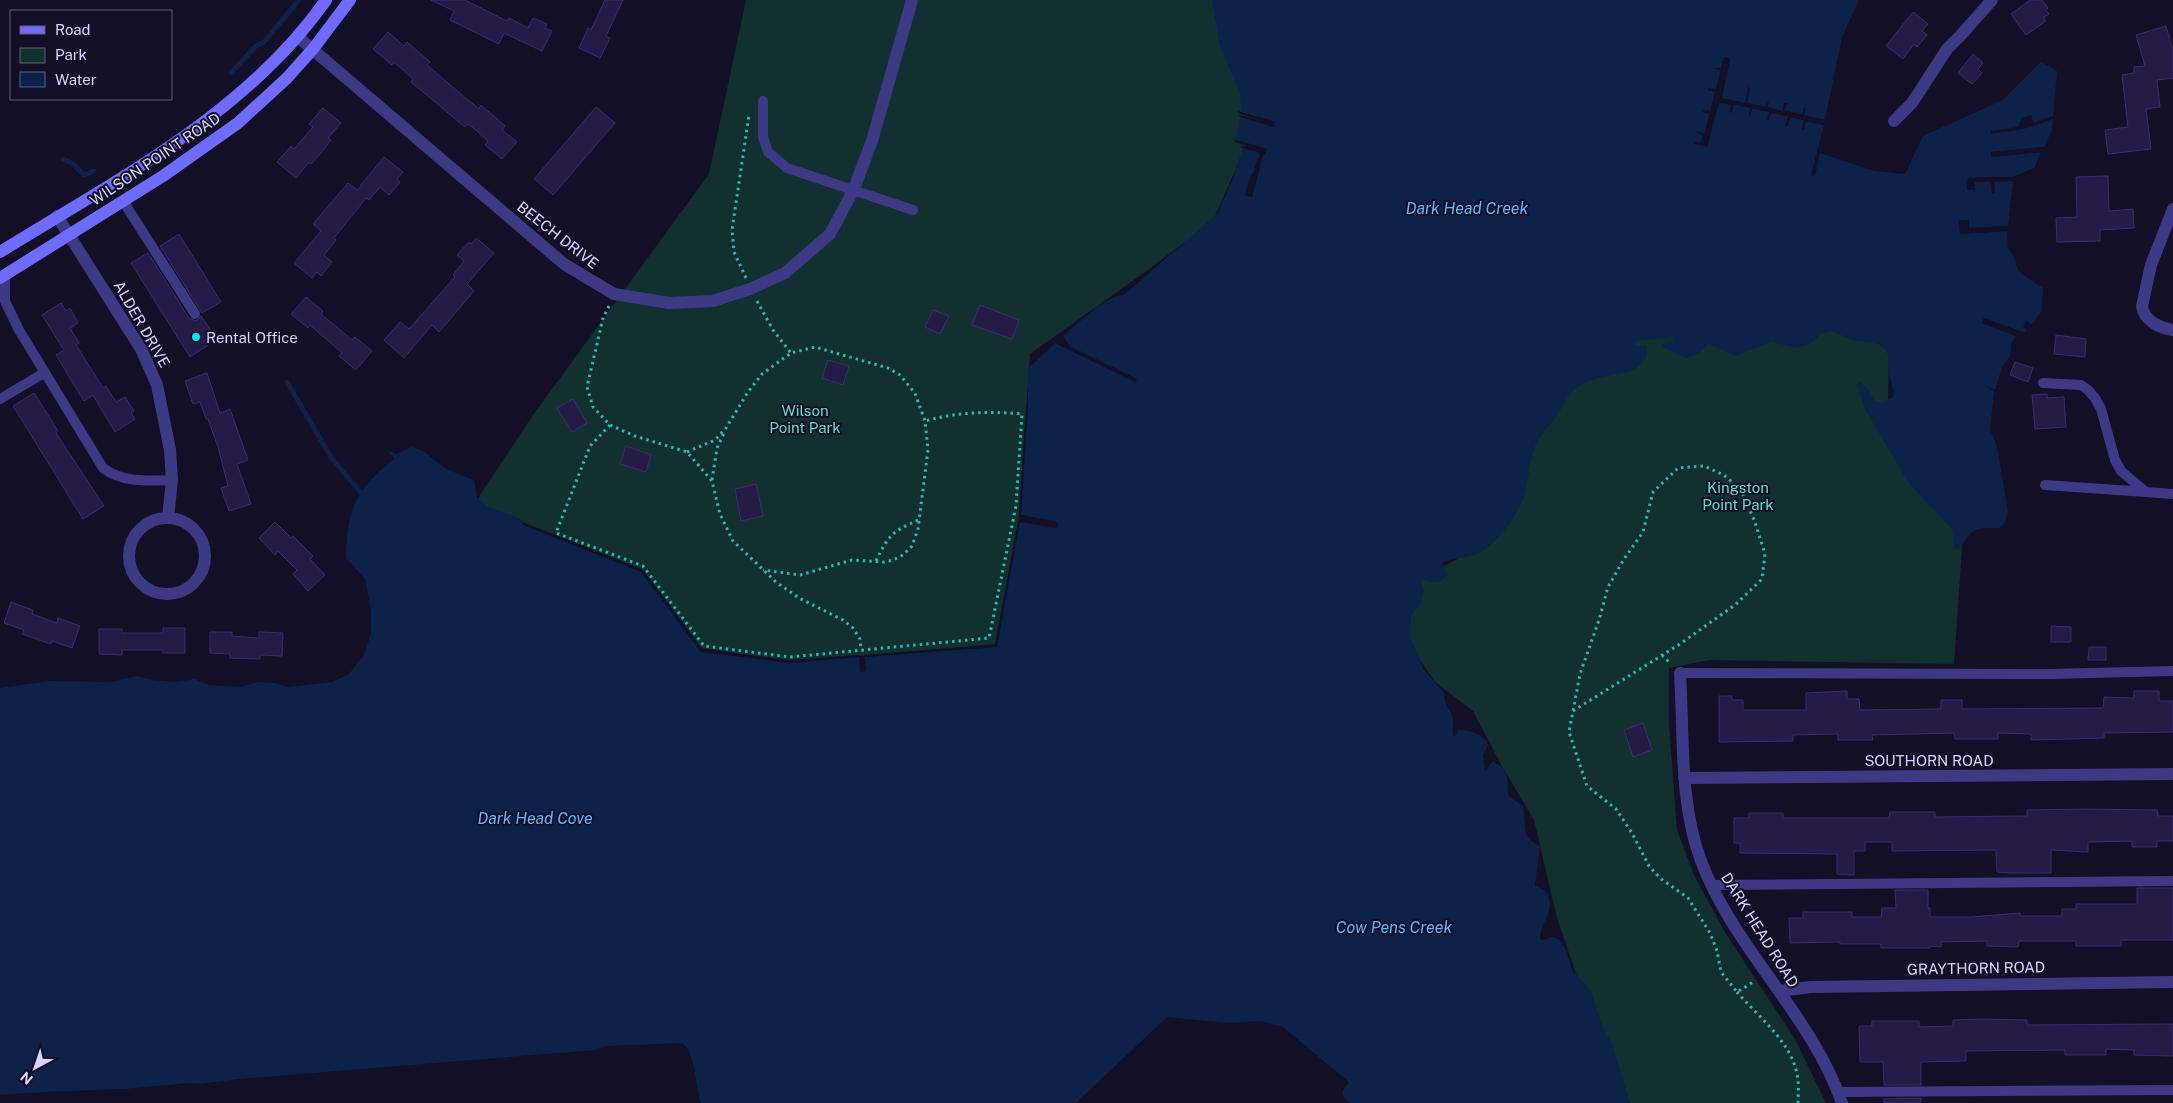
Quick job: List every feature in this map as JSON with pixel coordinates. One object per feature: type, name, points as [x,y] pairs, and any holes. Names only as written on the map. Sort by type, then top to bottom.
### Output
[{"type":"street","name":"WILSON POINT ROAD","points":[[0,252],[196,129],[242,92],[298,37],[326,0]]},
{"type":"street","name":"WILSON POINT ROAD","points":[[3,276],[190,158],[238,123],[287,78],[313,49],[350,0]]},
{"type":"street","name":"BEECH DRIVE","points":[[298,37],[564,264],[614,294],[642,300],[689,303],[713,301],[750,290],[784,273],[830,234],[853,191],[872,141],[912,0]]},
{"type":"street","points":[[1894,122],[1912,103],[1946,49],[1962,35],[1992,0]]},
{"type":"street","points":[[2173,209],[2151,265],[2142,306],[2143,311],[2160,327],[2173,330]]},
{"type":"street","name":"ALDER DRIVE","points":[[57,216],[150,366],[164,410],[172,480],[168,518]]},
{"type":"street","points":[[168,518],[180,520],[191,527],[200,537],[204,549],[204,562],[200,574],[192,584],[181,591],[168,594],[155,592],[140,582],[131,567],[129,556],[131,544],[136,533],[145,525],[156,520],[168,518]]},
{"type":"street","name":"DARK HEAD ROAD","points":[[1680,673],[1684,778],[1693,838],[1711,885],[1730,919],[1779,991],[1819,1055],[1840,1098]]},
{"type":"street","name":"SOUTHORN ROAD","points":[[1684,778],[2173,774]]},
{"type":"street","name":"GRAYTHORN ROAD","points":[[1779,991],[1811,987],[2173,982]]},
{"type":"lane","points":[[763,101],[763,137],[768,152],[787,168],[913,210]]},
{"type":"lane","points":[[123,200],[195,314]]},
{"type":"lane","points":[[3,276],[5,301],[44,373],[103,468],[111,474],[122,478],[146,481],[172,480]]},
{"type":"lane","points":[[0,399],[44,373]]},
{"type":"lane","points":[[2043,383],[2081,385],[2095,398],[2107,428],[2115,460],[2121,471],[2146,492]]},
{"type":"lane","points":[[2045,485],[2173,494]]},
{"type":"lane","points":[[1680,673],[2050,674],[2173,671]]},
{"type":"lane","points":[[1711,885],[2173,881]]},
{"type":"lane","points":[[1840,1098],[2173,1090]]},
{"type":"path","points":[[750,109],[732,230],[734,252],[750,290],[772,330],[791,353]]},
{"type":"path","points":[[614,294],[603,318],[588,387],[593,406],[610,425],[635,436],[687,452],[712,481]]},
{"type":"path","points":[[763,570],[800,575],[852,560],[893,560],[903,555],[912,546],[919,520],[928,450],[925,421],[915,393],[900,375],[888,368],[815,347],[791,353],[762,374],[748,392],[726,428],[717,448],[712,481],[720,514],[733,541],[763,570],[776,582],[799,598],[843,620],[853,628],[860,639],[861,650]]},
{"type":"path","points":[[610,425],[590,446],[556,533],[643,566],[704,646],[790,657],[989,638],[1016,506],[1022,414],[991,411],[959,413],[925,421]]},
{"type":"path","points":[[687,452],[715,440],[726,428]]},
{"type":"path","points":[[1573,711],[1688,638],[1735,605],[1762,579],[1765,554],[1755,522],[1741,490],[1724,475],[1704,466],[1678,468],[1653,492],[1643,532],[1624,559],[1608,587],[1580,674],[1569,732],[1587,786],[1616,809],[1632,833],[1649,866],[1660,878],[1688,898],[1710,933],[1717,951],[1721,972],[1791,1054],[1798,1078],[1798,1103]]},
{"type":"path","points":[[876,561],[886,541],[894,531],[919,520]]},
{"type":"path","points":[[1737,992],[1767,973]]},
{"type":"green space","name":"Wilson Point Park","points":[[746,0],[1215,0],[1262,109],[1213,221],[1030,354],[1018,528],[996,645],[791,661],[701,648],[641,569],[477,504],[480,495],[533,415],[709,174]]},
{"type":"green space","name":"Kingston Point Park","points":[[1851,325],[1889,351],[1888,401],[1893,442],[1964,518],[1954,664],[1709,660],[1669,668],[1669,724],[1677,830],[1694,875],[1726,934],[1795,1039],[1826,1103],[1624,1103],[1598,1037],[1557,918],[1534,820],[1503,768],[1473,711],[1435,682],[1411,647],[1405,622],[1409,599],[1424,575],[1456,560],[1489,541],[1532,446],[1580,371],[1639,337]]},
{"type":"water","points":[[1212,0],[1859,0],[1842,37],[1825,120],[1804,115],[1806,108],[1804,108],[1803,115],[1785,111],[1786,103],[1784,103],[1783,111],[1767,107],[1769,101],[1766,107],[1747,103],[1750,87],[1745,103],[1721,98],[1730,58],[1724,57],[1721,68],[1714,68],[1721,69],[1716,90],[1708,90],[1715,92],[1710,111],[1703,112],[1710,113],[1705,133],[1696,132],[1703,135],[1701,143],[1707,147],[1719,102],[1732,105],[1730,112],[1732,112],[1734,104],[1750,108],[1749,117],[1752,108],[1769,112],[1768,120],[1771,113],[1788,116],[1786,126],[1788,126],[1790,117],[1804,120],[1802,129],[1806,121],[1824,125],[1811,175],[1815,176],[1820,153],[1874,171],[1905,174],[1923,136],[2003,100],[2041,62],[2057,71],[2053,116],[2033,124],[2031,115],[2022,118],[2018,127],[1991,134],[2023,129],[2053,119],[2052,130],[2044,147],[1991,152],[1992,157],[2041,152],[2034,168],[2013,177],[1968,178],[1967,190],[1975,190],[1975,182],[1992,182],[1992,194],[1995,194],[1994,182],[2013,181],[2008,226],[1969,228],[1968,220],[1960,221],[1960,234],[2007,231],[2008,248],[2013,255],[2018,270],[2043,288],[2042,311],[2032,324],[2026,321],[2023,326],[2027,331],[2022,332],[1984,318],[1982,323],[2016,336],[2011,344],[2010,356],[2002,367],[1995,390],[1983,385],[1994,391],[1990,430],[1997,447],[2008,512],[2006,520],[2000,528],[1986,528],[1974,531],[1958,550],[1955,549],[1952,529],[1908,482],[1865,409],[1857,384],[1859,381],[1867,388],[1876,401],[1882,403],[1893,397],[1894,392],[1888,371],[1889,356],[1880,344],[1853,340],[1832,331],[1822,333],[1810,344],[1796,348],[1772,342],[1738,355],[1733,355],[1709,344],[1699,353],[1686,358],[1662,347],[1663,344],[1673,341],[1673,337],[1636,341],[1635,345],[1646,346],[1647,350],[1646,357],[1637,368],[1588,381],[1574,390],[1536,444],[1525,493],[1514,517],[1502,533],[1479,553],[1443,562],[1442,566],[1448,574],[1441,581],[1421,580],[1424,590],[1421,603],[1411,615],[1410,637],[1424,670],[1444,693],[1446,705],[1453,717],[1453,735],[1456,736],[1458,730],[1463,730],[1476,733],[1486,741],[1488,745],[1483,755],[1485,770],[1493,762],[1502,768],[1505,771],[1507,780],[1508,795],[1523,806],[1526,835],[1540,847],[1535,885],[1545,891],[1549,897],[1550,904],[1540,937],[1542,940],[1553,937],[1560,940],[1567,952],[1572,970],[1591,991],[1602,1026],[1612,1044],[1630,1103],[1350,1103],[1343,1093],[1349,1082],[1283,1027],[1261,1021],[1229,1023],[1167,1017],[1076,1103],[701,1103],[690,1053],[682,1043],[606,1046],[595,1050],[239,1079],[199,1084],[188,1083],[124,1089],[0,1095],[0,688],[50,681],[111,682],[137,676],[152,680],[175,682],[195,679],[208,685],[242,687],[257,682],[275,683],[289,687],[332,682],[349,674],[364,655],[371,634],[371,611],[365,579],[346,558],[348,526],[351,513],[362,491],[394,459],[389,451],[397,454],[411,447],[423,451],[446,469],[474,480],[477,497],[487,506],[519,518],[523,525],[641,572],[701,652],[790,663],[859,657],[860,672],[866,671],[865,657],[997,647],[1020,522],[1057,528],[1058,522],[1021,515],[1028,406],[1028,369],[1055,343],[1135,382],[1137,379],[1069,346],[1063,336],[1099,305],[1117,296],[1124,295],[1217,214],[1231,183],[1243,148],[1260,153],[1245,195],[1252,197],[1263,154],[1267,149],[1236,140],[1240,117],[1273,127],[1275,122],[1241,111],[1240,93],[1220,46]]},
{"type":"pier","points":[[1724,57],[1730,58],[1722,98],[1745,103],[1748,87],[1750,88],[1747,103],[1765,107],[1769,100],[1767,107],[1782,111],[1785,103],[1787,103],[1785,111],[1802,115],[1804,108],[1806,108],[1804,115],[1825,120],[1824,125],[1806,121],[1804,130],[1802,129],[1804,120],[1790,117],[1788,126],[1785,126],[1788,116],[1771,113],[1769,120],[1767,120],[1769,112],[1752,108],[1750,117],[1750,108],[1734,104],[1732,113],[1730,112],[1731,105],[1719,102],[1707,147],[1694,144],[1694,141],[1701,143],[1703,135],[1696,133],[1696,131],[1705,133],[1709,114],[1703,112],[1703,110],[1710,111],[1715,92],[1708,90],[1708,88],[1716,89],[1721,70],[1714,68],[1721,68]],"holes":[[[1727,60],[1720,99],[1717,101],[1706,144],[1704,143]]]},
{"type":"pier","points":[[1238,111],[1275,122],[1274,127],[1238,116],[1241,115],[1272,123],[1240,114]]},
{"type":"pier","points":[[2031,115],[2033,123],[2053,116],[2053,119],[2032,127],[1991,134],[1991,131],[2018,127],[2022,118]]},
{"type":"pier","points":[[1233,139],[1267,149],[1265,155],[1263,155],[1252,197],[1245,195],[1260,153],[1240,147],[1264,151],[1235,142]]},
{"type":"pier","points":[[2044,147],[2041,152],[1991,157],[1991,152]]},
{"type":"pier","points":[[2036,168],[2015,179],[2013,210],[2013,181],[1994,182],[1995,194],[1992,194],[1991,182],[1975,182],[1975,190],[1967,190],[1968,178],[2013,177]]},
{"type":"pier","points":[[1969,220],[1969,228],[2008,226],[2008,228],[1969,230],[1966,223],[1962,223],[1962,231],[2008,229],[2007,231],[1960,234],[1959,221]]},
{"type":"pier","points":[[1984,318],[2022,332],[2019,334],[1985,321],[2018,334],[2016,336],[1982,323]]},
{"type":"pier","points":[[1063,336],[1069,346],[1137,379],[1135,382],[1055,343],[1067,346],[1062,338]]},
{"type":"pier","points":[[1026,407],[1021,515],[1058,522],[1057,528],[1019,522],[997,645],[863,657],[865,655],[995,644],[1018,521],[1055,525],[1019,516]]},
{"type":"pier","points":[[551,533],[643,570],[703,650],[790,660],[859,655],[862,657],[790,661],[703,651],[641,570],[550,536]]},
{"type":"building","points":[[431,0],[465,0],[507,21],[509,18],[528,28],[533,18],[547,24],[545,28],[552,31],[542,51],[504,33],[499,44],[450,20],[454,11]]},
{"type":"building","points":[[605,0],[623,0],[606,36],[610,38],[600,58],[579,48],[588,28],[591,30]]},
{"type":"building","points":[[2030,0],[2042,0],[2048,8],[2046,10],[2049,14],[2043,18],[2046,21],[2026,35],[2011,14]]},
{"type":"building","points":[[1913,12],[1928,24],[1922,31],[1927,35],[1917,47],[1914,44],[1903,59],[1886,46]]},
{"type":"building","points":[[2166,26],[2173,50],[2173,78],[2157,80],[2160,107],[2146,109],[2151,149],[2108,154],[2105,130],[2128,127],[2122,75],[2134,73],[2134,67],[2145,66],[2136,35]]},
{"type":"building","points":[[388,32],[404,46],[407,42],[430,62],[427,65],[479,109],[481,105],[505,126],[502,130],[517,142],[502,159],[485,145],[488,141],[478,132],[468,124],[465,127],[411,82],[413,79],[394,62],[392,65],[373,49]]},
{"type":"building","points":[[1973,54],[1983,63],[1978,69],[1982,73],[1972,84],[1958,73]]},
{"type":"building","points":[[596,107],[615,123],[553,195],[534,179]]},
{"type":"building","points":[[323,108],[341,123],[328,138],[331,140],[320,154],[311,164],[309,162],[296,178],[277,162],[291,146],[294,149],[313,127],[309,124]]},
{"type":"building","points":[[384,157],[403,172],[397,179],[400,182],[389,195],[380,187],[369,200],[366,198],[334,238],[336,240],[324,255],[332,262],[321,276],[317,272],[312,278],[294,263],[321,231],[313,224],[348,183],[357,190]]},
{"type":"building","points":[[2108,176],[2109,211],[2133,209],[2134,228],[2100,230],[2100,241],[2057,242],[2056,218],[2077,217],[2076,177]]},
{"type":"building","points":[[179,234],[221,302],[202,313],[160,246]]},
{"type":"building","points":[[476,238],[494,253],[467,284],[474,291],[439,332],[432,325],[404,358],[384,340],[400,322],[409,329],[455,277],[453,275],[464,261],[457,255],[469,242],[471,244]]},
{"type":"building","points":[[148,253],[189,318],[196,321],[201,316],[217,339],[190,357],[131,263]]},
{"type":"building","points":[[306,297],[323,311],[321,314],[352,340],[355,337],[372,351],[356,370],[339,356],[342,353],[310,325],[308,328],[291,314]]},
{"type":"building","points":[[61,303],[66,311],[70,308],[78,323],[70,328],[79,343],[76,345],[103,388],[106,386],[116,402],[125,397],[134,411],[131,413],[135,419],[115,432],[93,395],[84,401],[56,355],[64,350],[42,315]]},
{"type":"building","points":[[980,305],[1019,320],[1012,339],[972,325]]},
{"type":"building","points":[[933,310],[949,316],[940,334],[925,327]]},
{"type":"building","points":[[2056,335],[2086,339],[2085,357],[2054,354]]},
{"type":"building","points":[[828,360],[849,366],[843,385],[822,378]]},
{"type":"building","points":[[2015,362],[2033,368],[2028,382],[2010,375]]},
{"type":"building","points":[[207,373],[220,413],[230,409],[248,460],[237,464],[251,504],[229,511],[221,488],[228,486],[218,447],[200,402],[193,404],[185,381]]},
{"type":"building","points":[[34,393],[58,431],[56,433],[104,506],[83,519],[13,406]]},
{"type":"building","points":[[2047,394],[2047,398],[2064,397],[2066,427],[2035,429],[2032,395]]},
{"type":"building","points":[[573,399],[587,423],[572,432],[557,408]]},
{"type":"building","points":[[626,446],[651,455],[646,472],[620,464]]},
{"type":"building","points":[[756,484],[763,516],[741,521],[735,489]]},
{"type":"building","points":[[275,522],[291,538],[293,536],[313,556],[310,559],[325,575],[308,591],[293,574],[297,570],[278,551],[275,555],[259,538]]},
{"type":"building","points":[[11,602],[33,610],[32,614],[57,623],[58,618],[80,626],[72,648],[52,641],[51,644],[22,634],[24,630],[4,623]]},
{"type":"building","points":[[2051,626],[2071,627],[2071,642],[2051,642]]},
{"type":"building","points":[[163,628],[185,628],[185,653],[163,653],[163,650],[122,650],[122,655],[99,654],[99,629],[122,629],[122,633],[163,633]]},
{"type":"building","points":[[210,632],[232,632],[232,636],[259,638],[259,632],[283,633],[282,656],[260,655],[260,659],[230,658],[230,654],[210,653]]},
{"type":"building","points":[[2089,647],[2106,647],[2106,660],[2088,660]]},
{"type":"building","points":[[1847,691],[1847,699],[1859,699],[1860,710],[1941,709],[1941,700],[1962,700],[1962,709],[2103,708],[2104,697],[2134,698],[2134,691],[2159,691],[2159,701],[2173,701],[2173,732],[2104,733],[2104,738],[2031,740],[2031,734],[1998,733],[1998,739],[1955,739],[1954,733],[1872,735],[1873,740],[1838,740],[1838,734],[1793,735],[1793,741],[1719,742],[1719,696],[1732,696],[1732,700],[1743,700],[1743,710],[1806,710],[1806,693]]},
{"type":"building","points":[[1643,723],[1652,750],[1633,757],[1624,730]]},
{"type":"building","points":[[2027,810],[2157,810],[2158,816],[2173,816],[2173,841],[2157,841],[2157,847],[2132,847],[2132,841],[2088,842],[2088,852],[2051,850],[2051,873],[1997,872],[1996,850],[1892,851],[1892,842],[1865,842],[1865,851],[1854,851],[1854,875],[1837,874],[1837,854],[1740,853],[1740,843],[1734,843],[1734,818],[1749,818],[1749,813],[1783,813],[1783,818],[1889,818],[1890,812],[1935,812],[1935,817],[2027,816]]},
{"type":"building","points":[[2137,888],[2173,888],[2173,940],[2121,940],[2121,946],[2076,946],[2076,941],[2019,941],[2018,947],[1987,946],[1987,941],[1941,942],[1941,947],[1930,946],[1930,948],[1881,948],[1881,944],[1840,944],[1840,942],[1790,943],[1789,918],[1803,918],[1803,912],[1852,912],[1852,917],[1881,917],[1882,908],[1896,908],[1895,890],[1928,890],[1930,917],[1971,917],[2020,913],[2020,916],[2062,916],[2062,909],[2076,909],[2076,904],[2137,904]]},
{"type":"building","points":[[1953,1020],[2027,1020],[2027,1025],[2173,1024],[2173,1056],[2134,1055],[2134,1050],[2106,1049],[2106,1055],[2065,1055],[2065,1050],[1966,1051],[1966,1061],[1921,1062],[1921,1085],[1884,1085],[1883,1062],[1860,1062],[1859,1026],[1872,1026],[1872,1021],[1919,1021],[1919,1027],[1953,1026]]},
{"type":"building","points":[[1921,1098],[1921,1103],[1884,1103],[1884,1099]]},
{"type":"waterway","points":[[231,73],[256,46],[264,42],[299,0]]},
{"type":"waterway","points":[[63,159],[72,163],[84,175],[94,171]]},
{"type":"waterway","points":[[287,382],[331,457],[361,493]]},
{"type":"place","name":"Rental Office","points":[[196,337]]},
{"type":"water label","name":"Dark Head Creek","points":[[1467,208]]},
{"type":"water label","name":"Dark Head Cove","points":[[535,818]]},
{"type":"water label","name":"Cow Pens Creek","points":[[1394,927]]}]
